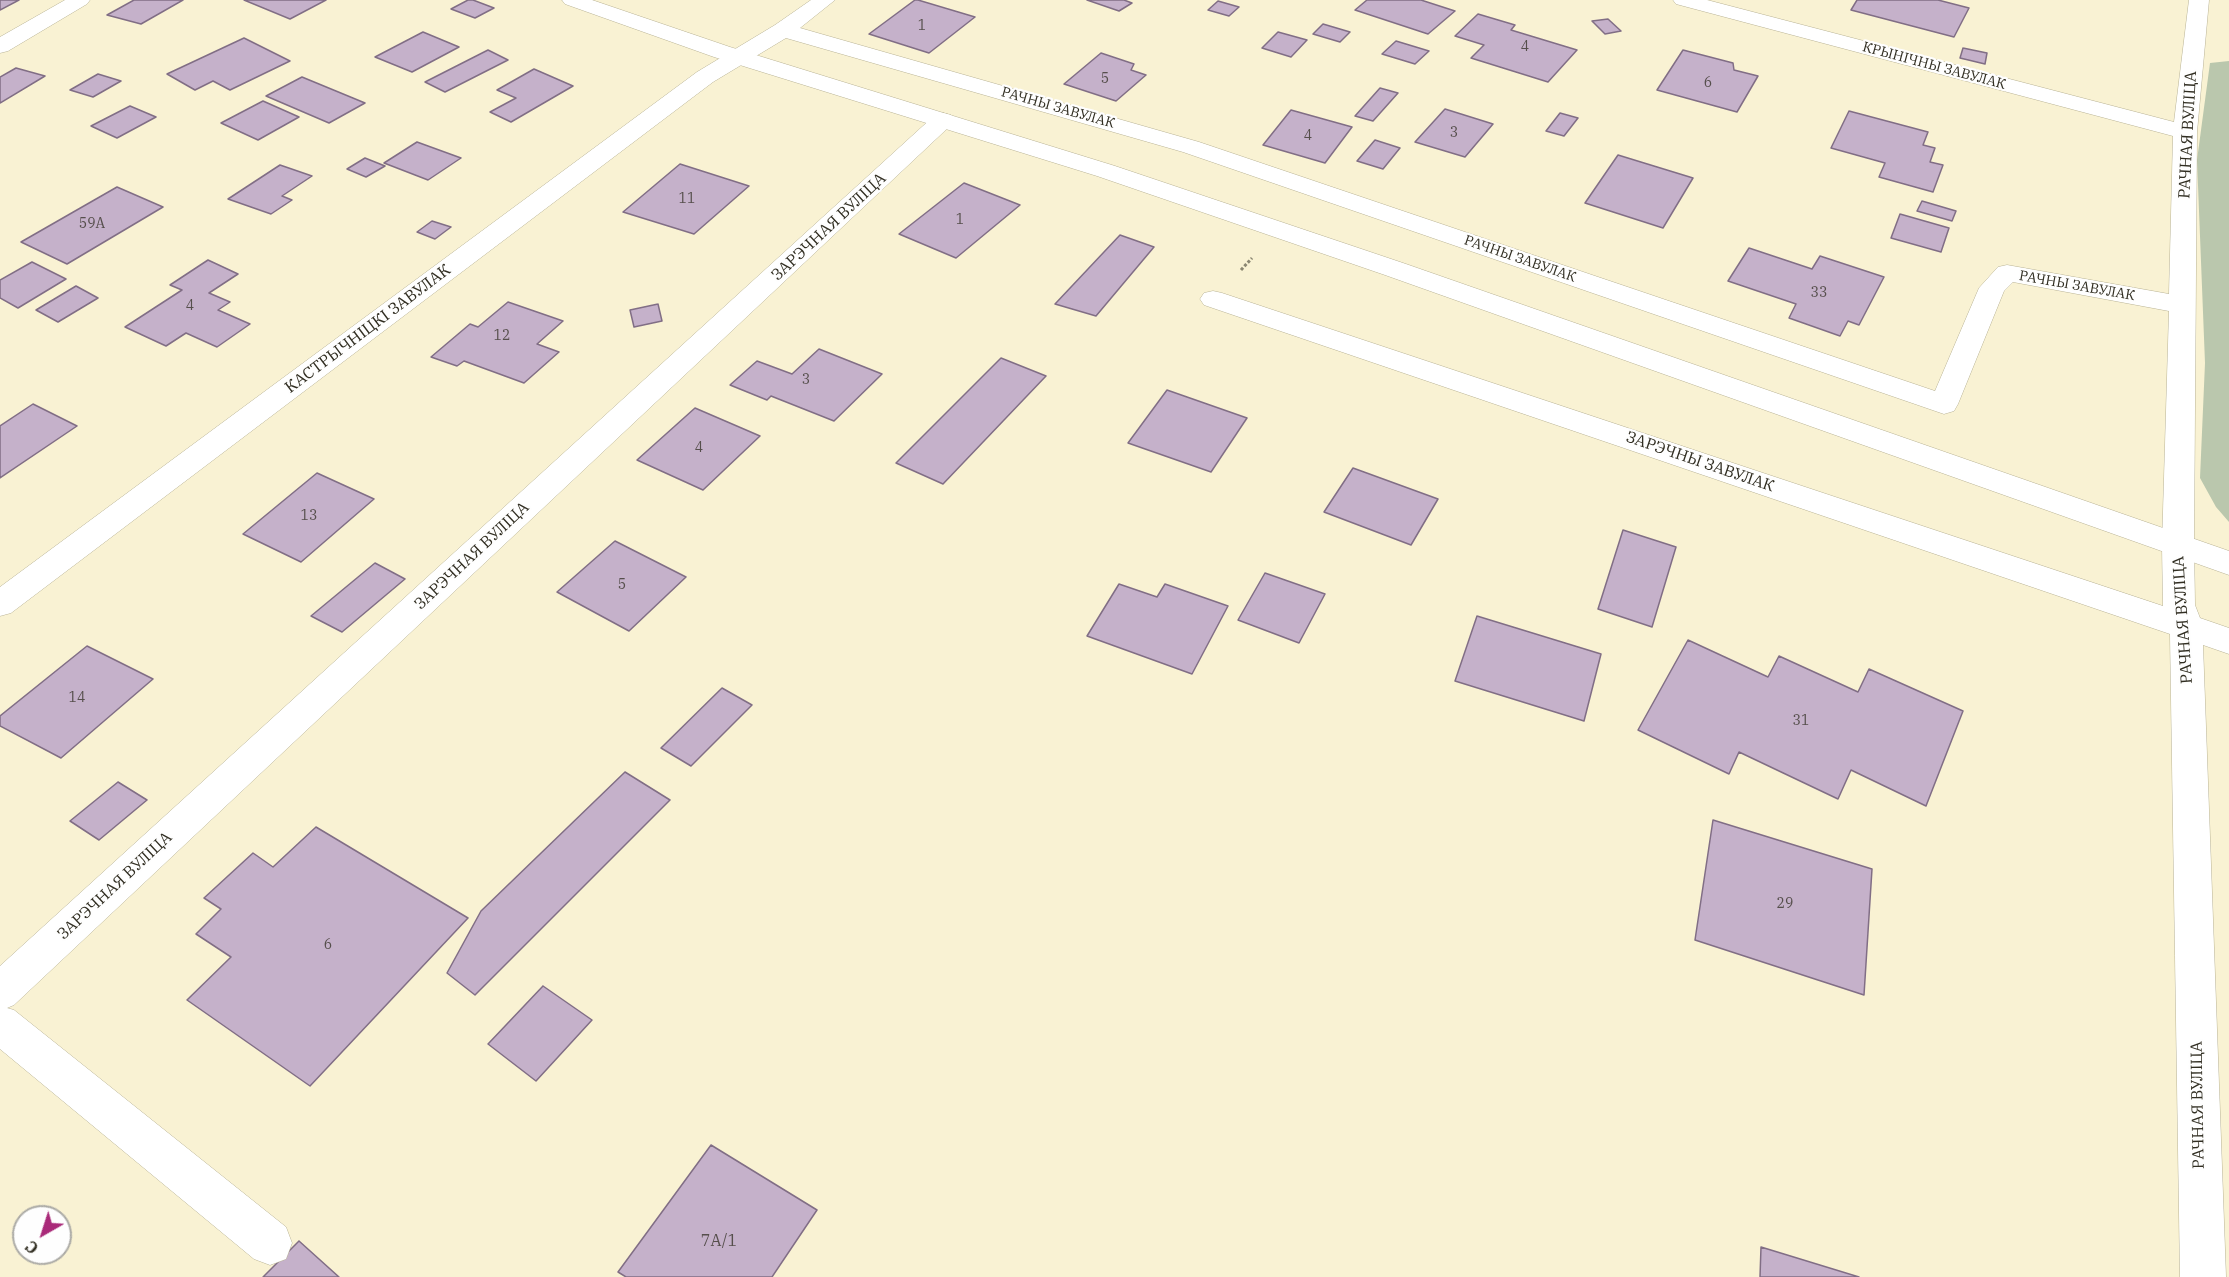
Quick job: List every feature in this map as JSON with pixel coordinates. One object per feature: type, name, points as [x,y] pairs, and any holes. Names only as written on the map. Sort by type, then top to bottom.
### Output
[{"type":"street","points":[[0,46],[80,0]]},
{"type":"street","points":[[572,0],[739,57],[1106,171],[1394,268],[2229,563]]},
{"type":"street","name":"КАСТРЫЧНІЦКІ ЗАВУЛАК","points":[[0,604],[705,77],[783,30],[825,0]]},
{"type":"street","name":"КРЫНІЧНЫ ЗАВУЛАК","points":[[1683,0],[2185,132]]},
{"type":"street","name":"РАЧНАЯ ВУЛІЦА","points":[[2199,0],[2185,132],[2178,545],[2179,605],[2186,625],[2203,1277]]},
{"type":"street","name":"РАЧНЫ ЗАВУЛАК","points":[[783,30],[1191,147],[1944,404],[1992,288],[2007,273],[2182,304]]},
{"type":"street","name":"ЗАРЭЧНАЯ ВУЛІЦА","points":[[0,992],[943,120]]},
{"type":"street","name":"ЗАРЭЧНЫ ЗАВУЛАК","points":[[1213,298],[2229,641]]},
{"type":"street","points":[[0,1024],[270,1243]]},
{"type":"green space","points":[[2229,61],[2229,522],[2216,507],[2200,478],[2205,363],[2197,160],[2210,63]]},
{"type":"building","points":[[0,0],[19,0],[0,10]]},
{"type":"building","points":[[134,0],[183,0],[141,24],[107,15]]},
{"type":"building","points":[[244,0],[326,0],[290,19]]},
{"type":"building","points":[[468,0],[494,8],[475,18],[451,9]]},
{"type":"building","points":[[915,0],[975,17],[929,53],[869,34]]},
{"type":"building","points":[[1087,0],[1124,0],[1132,3],[1119,11]]},
{"type":"building","points":[[1367,0],[1421,0],[1455,11],[1428,34],[1355,10]]},
{"type":"building","points":[[1857,0],[1938,0],[1969,8],[1954,37],[1851,10]]},
{"type":"building","points":[[1218,1],[1239,7],[1229,16],[1208,10]]},
{"type":"building","points":[[1478,14],[1515,25],[1511,30],[1577,50],[1548,82],[1471,58],[1484,45],[1455,36]]},
{"type":"building","points":[[1608,19],[1621,31],[1605,34],[1592,21]]},
{"type":"building","points":[[1323,24],[1350,32],[1340,42],[1313,34]]},
{"type":"building","points":[[423,32],[459,47],[412,72],[375,57]]},
{"type":"building","points":[[1278,32],[1307,40],[1291,57],[1262,48]]},
{"type":"building","points":[[244,38],[290,61],[230,90],[213,81],[195,90],[167,74]]},
{"type":"building","points":[[1396,41],[1429,51],[1415,64],[1382,54]]},
{"type":"building","points":[[1963,48],[1987,53],[1985,64],[1960,58]]},
{"type":"building","points":[[488,50],[508,60],[445,92],[425,82]]},
{"type":"building","points":[[1683,50],[1733,63],[1734,70],[1758,76],[1737,112],[1657,90]]},
{"type":"building","points":[[1101,53],[1134,64],[1131,70],[1146,75],[1116,101],[1064,84]]},
{"type":"building","points":[[16,68],[45,76],[0,103],[0,77]]},
{"type":"building","points":[[534,69],[573,86],[511,122],[490,112],[516,98],[497,90]]},
{"type":"building","points":[[98,74],[121,81],[93,97],[70,90]]},
{"type":"building","points":[[302,77],[365,103],[329,123],[266,96]]},
{"type":"building","points":[[1380,88],[1398,93],[1373,121],[1355,116]]},
{"type":"building","points":[[263,101],[299,117],[258,140],[221,123]]},
{"type":"building","points":[[130,106],[156,117],[117,138],[91,126]]},
{"type":"building","points":[[1445,109],[1493,124],[1465,157],[1415,142]]},
{"type":"building","points":[[1291,110],[1352,127],[1325,163],[1263,145]]},
{"type":"building","points":[[1849,111],[1928,132],[1923,145],[1935,148],[1930,162],[1943,165],[1933,192],[1879,177],[1885,163],[1831,148]]},
{"type":"building","points":[[1560,113],[1578,118],[1564,136],[1546,131]]},
{"type":"building","points":[[1375,140],[1400,148],[1383,169],[1357,161]]},
{"type":"building","points":[[417,142],[461,158],[428,180],[384,163]]},
{"type":"building","points":[[1618,155],[1693,178],[1663,228],[1585,203]]},
{"type":"building","points":[[365,158],[385,166],[366,177],[347,169]]},
{"type":"building","points":[[680,164],[749,186],[694,234],[623,212]]},
{"type":"building","points":[[280,165],[312,176],[282,196],[292,200],[271,214],[228,199]]},
{"type":"building","points":[[964,183],[1020,205],[956,258],[899,234]]},
{"type":"building","points":[[117,187],[163,207],[67,264],[21,242]]},
{"type":"building","points":[[1922,201],[1956,211],[1952,221],[1917,211]]},
{"type":"building","points":[[1900,214],[1949,228],[1941,252],[1891,238]]},
{"type":"building","points":[[432,221],[451,227],[435,239],[417,232]]},
{"type":"building","points":[[1120,235],[1154,247],[1096,316],[1055,304]]},
{"type":"building","points":[[1749,248],[1812,269],[1820,256],[1884,277],[1859,325],[1848,321],[1840,336],[1789,318],[1796,304],[1728,281]]},
{"type":"building","points":[[208,260],[238,274],[209,293],[230,302],[218,310],[250,324],[217,347],[186,333],[166,346],[125,327],[182,290],[170,285]]},
{"type":"building","points":[[32,262],[66,279],[18,308],[0,298],[0,280]]},
{"type":"building","points":[[76,286],[98,298],[58,322],[36,310]]},
{"type":"building","points":[[508,302],[563,321],[537,344],[559,352],[524,383],[464,361],[457,366],[431,357],[470,324],[478,327]]},
{"type":"building","points":[[658,304],[662,321],[634,327],[630,310]]},
{"type":"building","points":[[819,349],[882,374],[834,421],[771,396],[767,400],[730,385],[757,361],[792,374]]},
{"type":"building","points":[[1001,358],[1046,376],[943,484],[896,463]]},
{"type":"building","points":[[1167,390],[1247,418],[1211,472],[1128,443]]},
{"type":"building","points":[[33,404],[77,426],[0,478],[0,426]]},
{"type":"building","points":[[695,408],[760,436],[703,490],[637,460]]},
{"type":"building","points":[[1353,468],[1438,499],[1411,545],[1324,512]]},
{"type":"building","points":[[317,473],[374,499],[301,562],[243,534]]},
{"type":"building","points":[[1623,530],[1676,547],[1652,627],[1598,609]]},
{"type":"building","points":[[615,541],[686,577],[629,631],[557,592]]},
{"type":"building","points":[[375,563],[405,579],[342,632],[311,616]]},
{"type":"building","points":[[1265,573],[1325,594],[1299,643],[1238,620]]},
{"type":"building","points":[[1119,584],[1157,597],[1165,584],[1228,606],[1192,674],[1087,636]]},
{"type":"building","points":[[1477,616],[1601,654],[1584,721],[1455,681]]},
{"type":"building","points":[[1688,640],[1768,677],[1779,656],[1858,692],[1869,669],[1963,711],[1926,806],[1851,770],[1838,799],[1739,752],[1729,774],[1638,730]]},
{"type":"building","points":[[87,646],[153,679],[61,758],[0,726],[0,716]]},
{"type":"building","points":[[722,688],[752,705],[691,766],[661,748]]},
{"type":"building","points":[[625,772],[670,800],[475,995],[447,973],[481,911]]},
{"type":"building","points":[[118,782],[147,800],[99,840],[70,821]]},
{"type":"building","points":[[1713,820],[1872,869],[1864,995],[1695,940]]},
{"type":"building","points":[[316,827],[468,918],[310,1086],[187,1000],[231,957],[196,934],[221,909],[204,898],[253,853],[273,867]]},
{"type":"building","points":[[543,986],[592,1020],[536,1081],[488,1044]]},
{"type":"building","points":[[711,1145],[817,1210],[772,1277],[626,1277],[618,1272]]},
{"type":"building","points":[[299,1241],[339,1277],[263,1277]]},
{"type":"building","points":[[1761,1247],[1859,1277],[1760,1277]]}]
